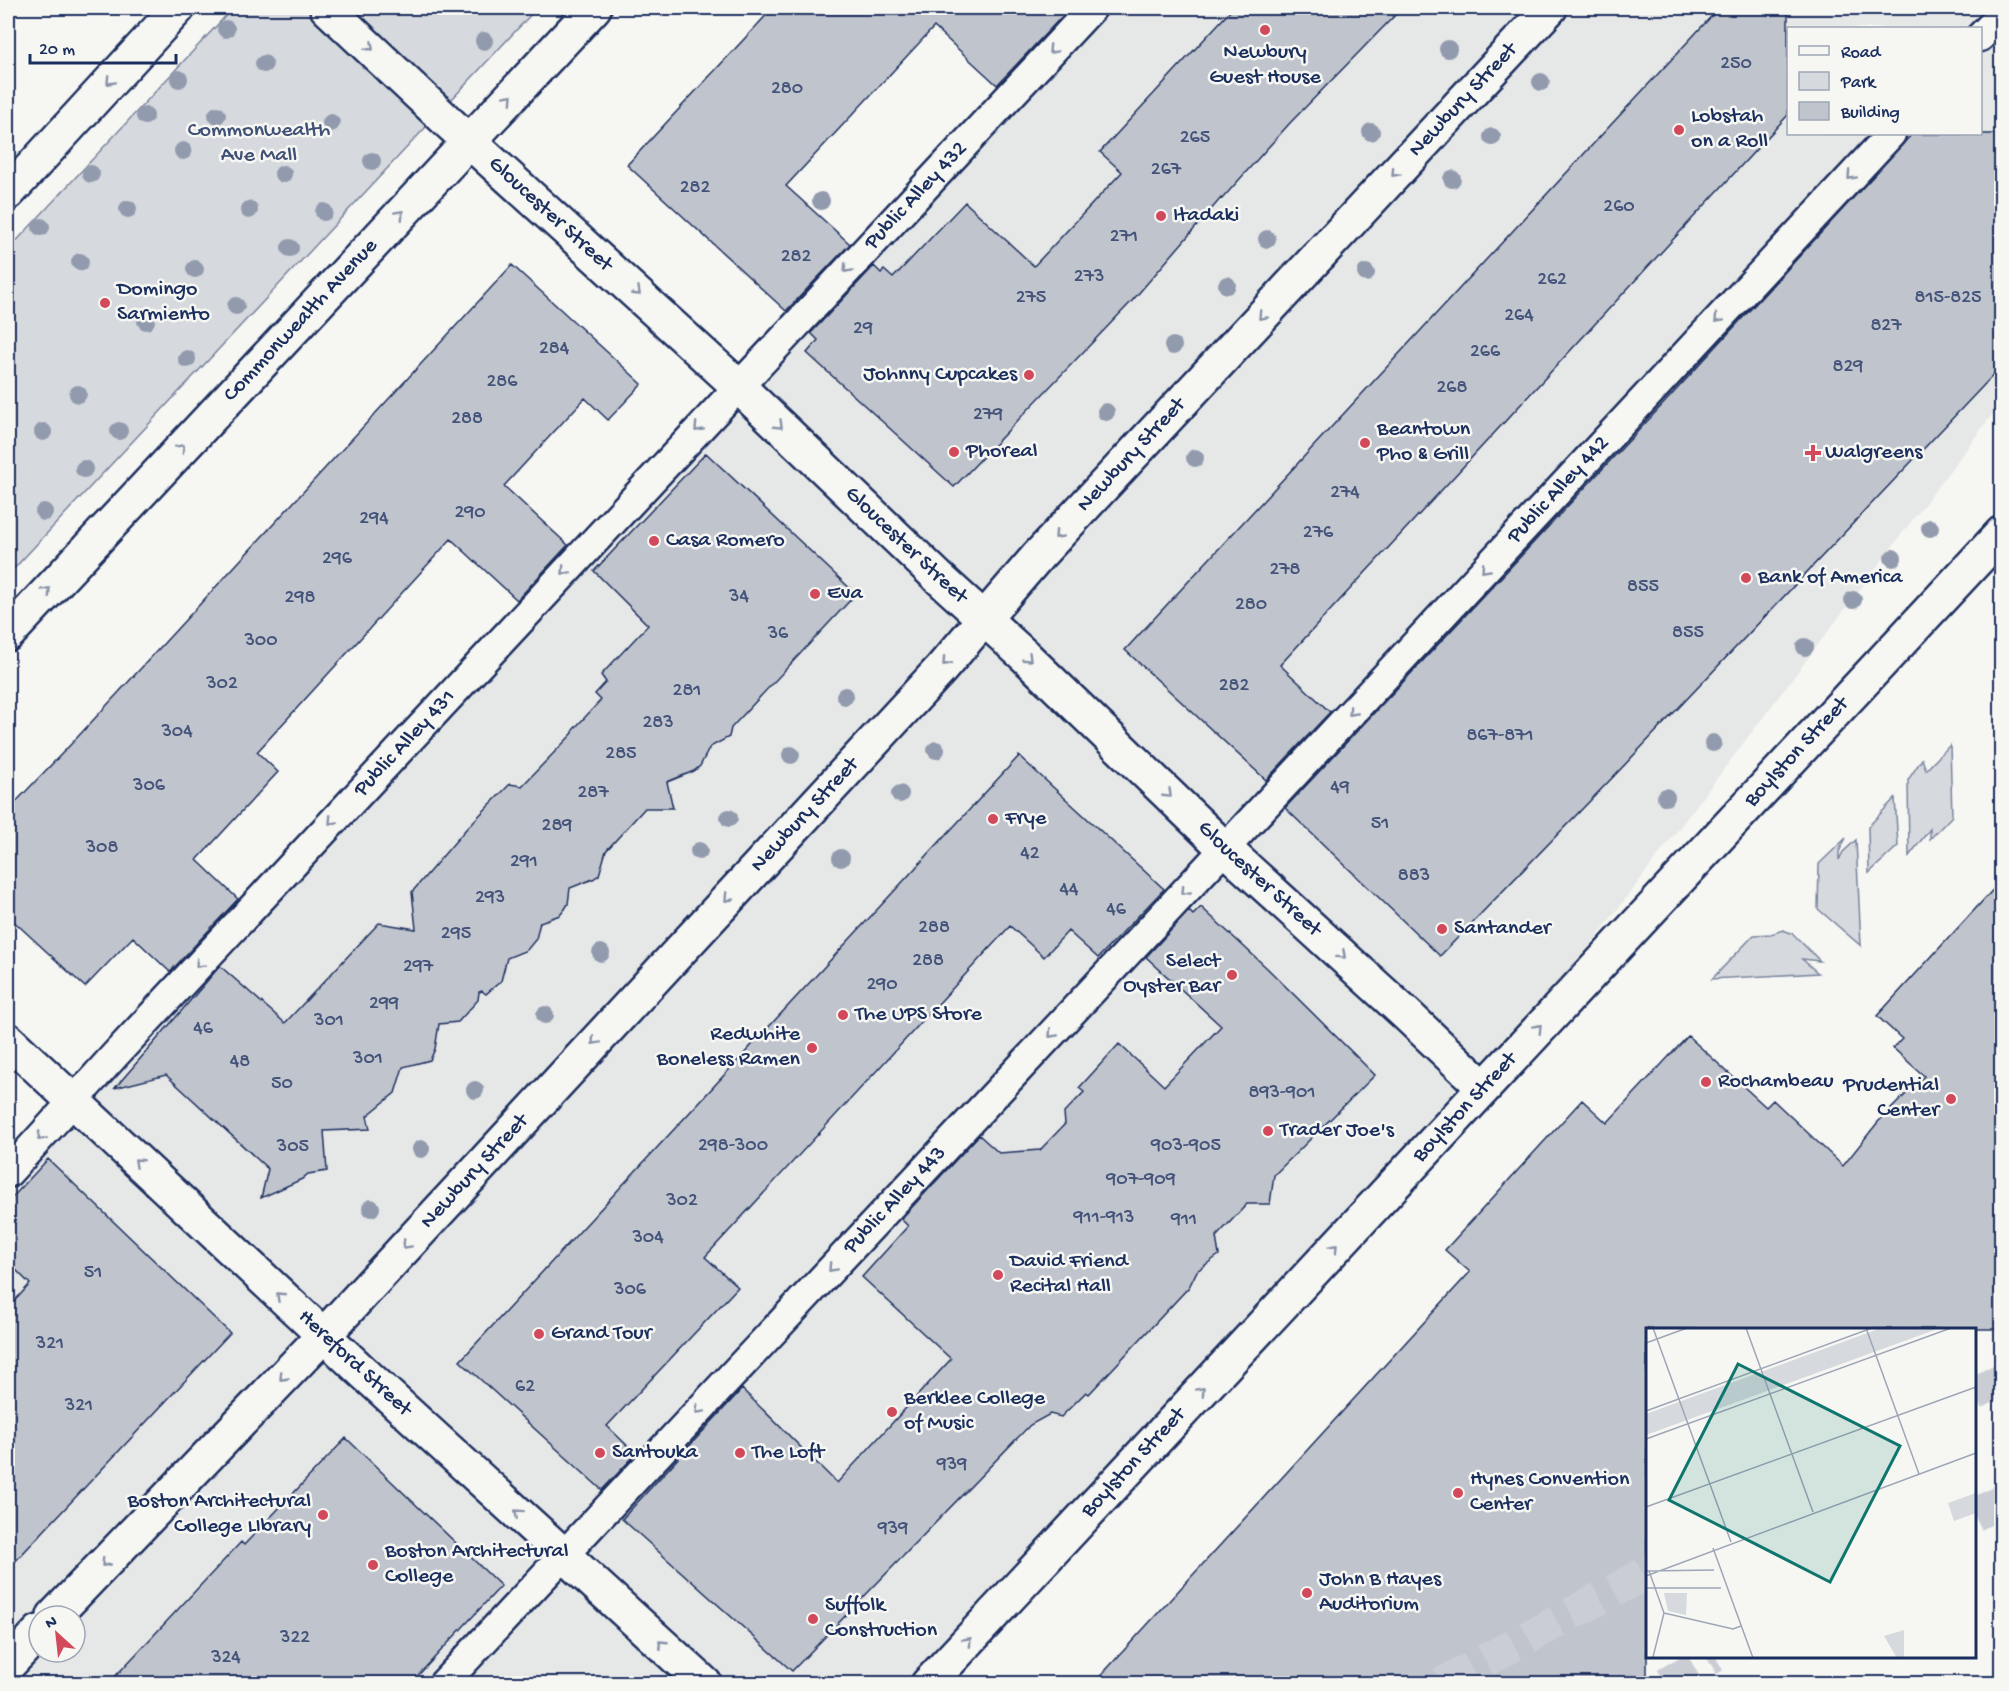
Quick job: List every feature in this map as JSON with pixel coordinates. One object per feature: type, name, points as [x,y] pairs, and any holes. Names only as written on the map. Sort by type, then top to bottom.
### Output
[{"type":"main road","points":[[8,193],[178,8]]},
{"type":"main road","name":"Gloucester Street","points":[[327,8],[738,386],[938,577],[985,618],[1224,848],[1483,1087]]},
{"type":"main road","name":"Commonwealth Avenue","points":[[8,634],[594,8]]},
{"type":"main road","name":"Newbury Street","points":[[66,1604],[324,1335],[985,618],[1038,556],[1550,8]]},
{"type":"main road","name":"Boylston Street","points":[[928,1683],[2001,533]]},
{"type":"main road","name":"Hereford Street","points":[[8,1040],[324,1335],[705,1683]]},
{"type":"main road","points":[[8,1665],[27,1645]]},
{"type":"lane","name":"Public Alley 432","points":[[738,386],[1092,8]]},
{"type":"lane","points":[[1982,35],[2001,15]]},
{"type":"lane","name":"Public Alley 442","points":[[1224,848],[1890,135]]},
{"type":"lane","name":"Public Alley 431","points":[[8,1173],[123,1046],[738,386]]},
{"type":"lane","name":"Public Alley 443","points":[[443,1683],[1224,848]]},
{"type":"shaded area","points":[[1092,8],[2001,8],[2001,403],[1483,1087],[928,1683],[8,1683],[8,1174]]},
{"type":"green space","name":"Commonwealth Ave Mall","points":[[233,8],[537,8],[8,575],[8,250]]},
{"type":"green space","points":[[1950,745],[1952,816],[1930,839],[1930,829],[1909,856],[1908,780],[1922,759],[1926,770]]},
{"type":"green space","points":[[1895,798],[1898,846],[1869,873],[1868,827]]},
{"type":"green space","points":[[1846,838],[1839,852],[1839,860],[1843,852],[1856,840],[1861,946],[1818,909],[1819,864]]},
{"type":"green space","points":[[1783,930],[1793,934],[1820,961],[1802,959],[1818,973],[1712,979],[1754,935],[1771,934]]},
{"type":"building","points":[[773,8],[1070,8],[997,85],[934,27],[786,186],[850,244],[786,311],[627,165]]},
{"type":"building","points":[[1233,8],[1402,8],[1289,124],[1132,301],[954,487],[807,353],[818,340],[811,333],[874,266],[881,273],[884,270],[893,278],[965,202],[1034,266],[1122,172],[1100,152]]},
{"type":"building","points":[[1719,8],[1788,8],[1787,116],[1280,665],[1330,712],[1266,780],[1125,650]]},
{"type":"building","points":[[2001,134],[2001,367],[1615,775],[1440,956],[1285,808],[1911,135]]},
{"type":"building","points":[[512,265],[642,384],[608,420],[585,398],[504,486],[568,545],[517,600],[451,539],[257,752],[278,772],[197,860],[238,899],[170,972],[133,937],[85,987],[8,916],[8,810]]},
{"type":"building","points":[[706,453],[856,594],[731,728],[729,737],[710,747],[700,766],[694,771],[667,782],[673,808],[645,808],[606,851],[599,875],[570,888],[568,904],[560,915],[540,922],[536,939],[527,950],[507,958],[501,981],[486,994],[479,992],[478,1000],[458,1022],[439,1024],[435,1049],[430,1060],[403,1067],[395,1093],[367,1116],[370,1129],[324,1131],[327,1171],[308,1174],[261,1198],[268,1169],[166,1075],[115,1088],[220,966],[285,1023],[379,923],[416,929],[412,892],[466,829],[510,784],[522,786],[573,733],[573,730],[601,700],[595,694],[606,682],[601,675],[648,625],[594,571]]},
{"type":"building","points":[[1019,756],[1164,889],[1098,958],[1068,931],[1044,957],[1010,926],[705,1257],[738,1287],[607,1426],[636,1454],[602,1490],[460,1361]]},
{"type":"building","name":"Hynes Convention Center","points":[[2001,881],[2001,1329],[1646,1328],[1647,1683],[1094,1683],[1470,1272],[1445,1250],[1582,1100],[1607,1123],[1688,1036],[1766,1107],[1773,1100],[1843,1166],[1878,1122],[1924,1076],[1893,1048],[1902,1039],[1877,1016]]},
{"type":"building","name":"Berklee College of Music","points":[[1201,907],[1267,968],[1375,1075],[1274,1175],[1270,1204],[1247,1204],[1216,1237],[1219,1255],[1197,1271],[1189,1287],[1089,1394],[1086,1392],[1061,1417],[1050,1414],[1030,1425],[792,1671],[622,1519],[742,1389],[837,1483],[951,1359],[862,1277],[908,1226],[901,1219],[979,1135],[999,1153],[1040,1150],[1065,1124],[1064,1113],[1084,1092],[1079,1088],[1119,1044],[1164,1086],[1221,1026],[1146,957],[1189,911],[1193,915]]},
{"type":"building","points":[[48,1159],[230,1333],[8,1569],[8,1308],[30,1284],[8,1262],[8,1202]]},
{"type":"building","name":"Boston Architectural College","points":[[346,1438],[501,1586],[411,1683],[109,1683],[241,1542],[244,1545]]},
{"type":"tunnel","points":[[1976,1393],[2002,1379]]},
{"type":"tunnel","points":[[1976,1514],[2002,1501]]},
{"type":"tunnel","points":[[1442,1684],[1646,1573]]},
{"type":"tunnel","points":[[1666,1684],[1712,1658]]},
{"type":"place","name":"Newbury Guest House","points":[[1265,30]]},
{"type":"place","name":"Lobstah on a Roll","points":[[1679,130]]},
{"type":"place","name":"Itadaki","points":[[1161,216]]},
{"type":"place","name":"Domingo Sarmiento","points":[[105,303]]},
{"type":"place","name":"Johnny Cupcakes","points":[[1029,375]]},
{"type":"place","name":"Beantown Pho & Grill","points":[[1365,443]]},
{"type":"place","name":"Phoreal","points":[[954,452]]},
{"type":"place","name":"Walgreens","points":[[1813,453]]},
{"type":"place","name":"Casa Romero","points":[[654,541]]},
{"type":"place","name":"Bank of America","points":[[1746,578]]},
{"type":"place","name":"Eva","points":[[815,594]]},
{"type":"place","name":"Frye","points":[[993,819]]},
{"type":"place","name":"Santander","points":[[1442,929]]},
{"type":"place","name":"Select Oyster Bar","points":[[1232,975]]},
{"type":"place","name":"The UPS Store","points":[[843,1015]]},
{"type":"place","name":"Redwhite Boneless Ramen","points":[[812,1048]]},
{"type":"place","name":"Rochambeau","points":[[1706,1082]]},
{"type":"place","name":"Prudential Center","points":[[1951,1099]]},
{"type":"place","name":"Trader Joe's","points":[[1268,1131]]},
{"type":"place","name":"David Friend Recital Hall","points":[[998,1275]]},
{"type":"place","name":"Grand Tour","points":[[539,1334]]},
{"type":"place","name":"Berklee College of Music","points":[[892,1412]]},
{"type":"place","name":"Santouka","points":[[600,1453]]},
{"type":"place","name":"The Loft","points":[[740,1453]]},
{"type":"place","name":"Hynes Convention Center","points":[[1458,1493]]},
{"type":"place","name":"Boston Architectural College LIbrary","points":[[323,1515]]},
{"type":"place","name":"Boston Architectural College","points":[[373,1565]]},
{"type":"place","name":"John B Hayes Auditorium","points":[[1307,1593]]},
{"type":"place","name":"Suffolk Construction","points":[[813,1619]]}]
